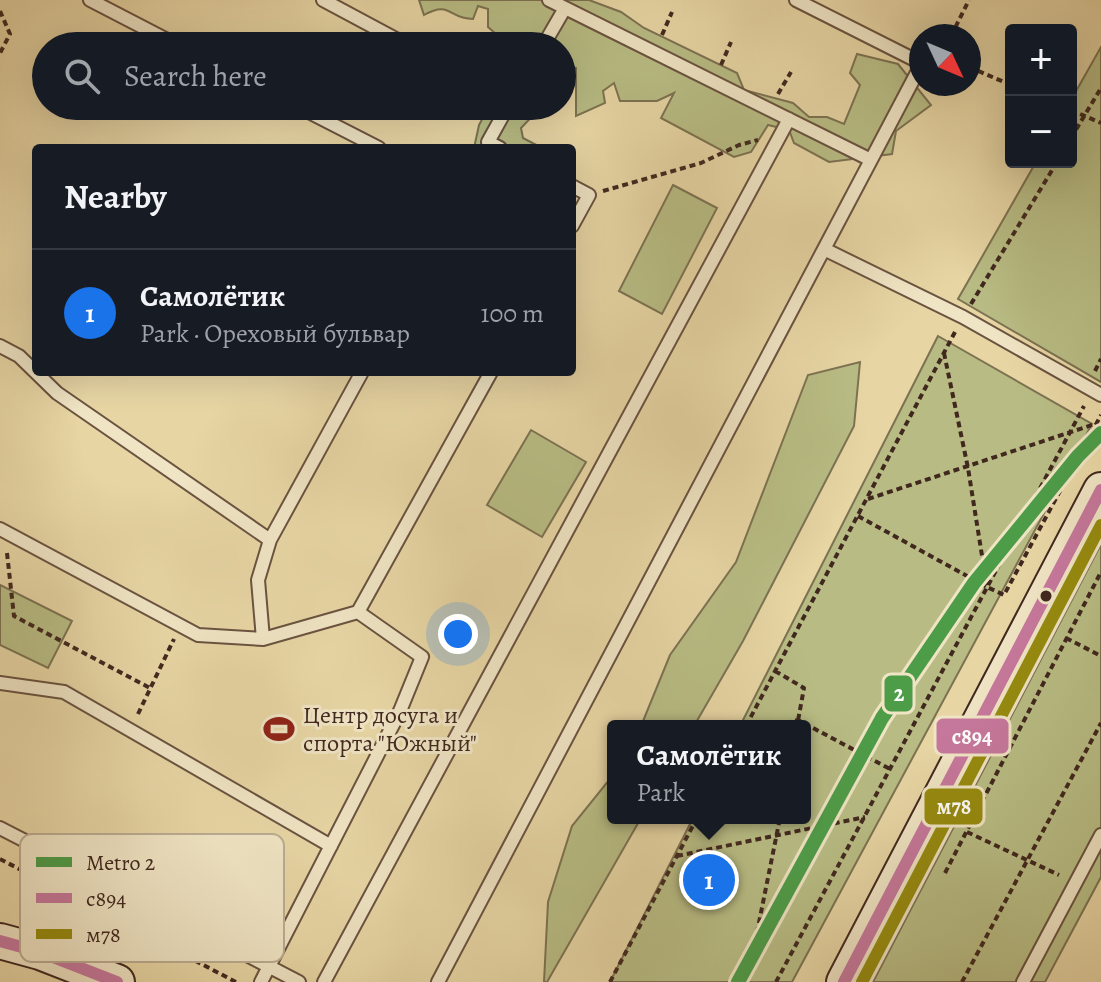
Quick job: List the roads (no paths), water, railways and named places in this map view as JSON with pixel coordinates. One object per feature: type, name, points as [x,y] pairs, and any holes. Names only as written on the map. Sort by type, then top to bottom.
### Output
[{"type":"main road","points":[[844,982],[1101,490]]},
{"type":"main road","points":[[0,941],[20,946]]},
{"type":"main road","points":[[66,962],[117,982]]},
{"type":"lane","points":[[90,0],[152,32]]},
{"type":"lane","points":[[323,0],[383,32]]},
{"type":"lane","points":[[549,0],[871,160]]},
{"type":"lane","points":[[796,0],[909,58]]},
{"type":"lane","points":[[551,32],[565,8]]},
{"type":"lane","points":[[438,982],[909,87]]},
{"type":"lane","points":[[324,982],[789,119]]},
{"type":"lane","points":[[324,120],[371,144]]},
{"type":"lane","points":[[491,144],[502,120]]},
{"type":"lane","points":[[576,188],[589,195],[576,219]]},
{"type":"lane","points":[[824,249],[963,317],[1101,395]]},
{"type":"lane","points":[[0,346],[19,356],[32,369]]},
{"type":"lane","points":[[40,376],[57,393],[270,540]]},
{"type":"lane","points":[[263,639],[258,580],[270,540],[360,376]]},
{"type":"lane","points":[[3,531],[198,635],[263,639],[358,612],[489,376]]},
{"type":"lane","points":[[284,938],[400,711],[422,657],[358,612]]},
{"type":"lane","points":[[0,683],[64,692],[331,846]]},
{"type":"lane","points":[[0,828],[20,838]]},
{"type":"lane","points":[[1023,982],[1101,835]]},
{"type":"lane","points":[[259,962],[299,982]]},
{"type":"lane","points":[[261,982],[272,962]]},
{"type":"metro line","name":"2","points":[[738,982],[882,718],[974,583],[1078,456],[1101,433]]},
{"type":"place","name":"Центр досуга и спорта \"Южный\"","points":[[279,729]]},
{"type":"place","name":"Самолётик","points":[[709,880]]}]
